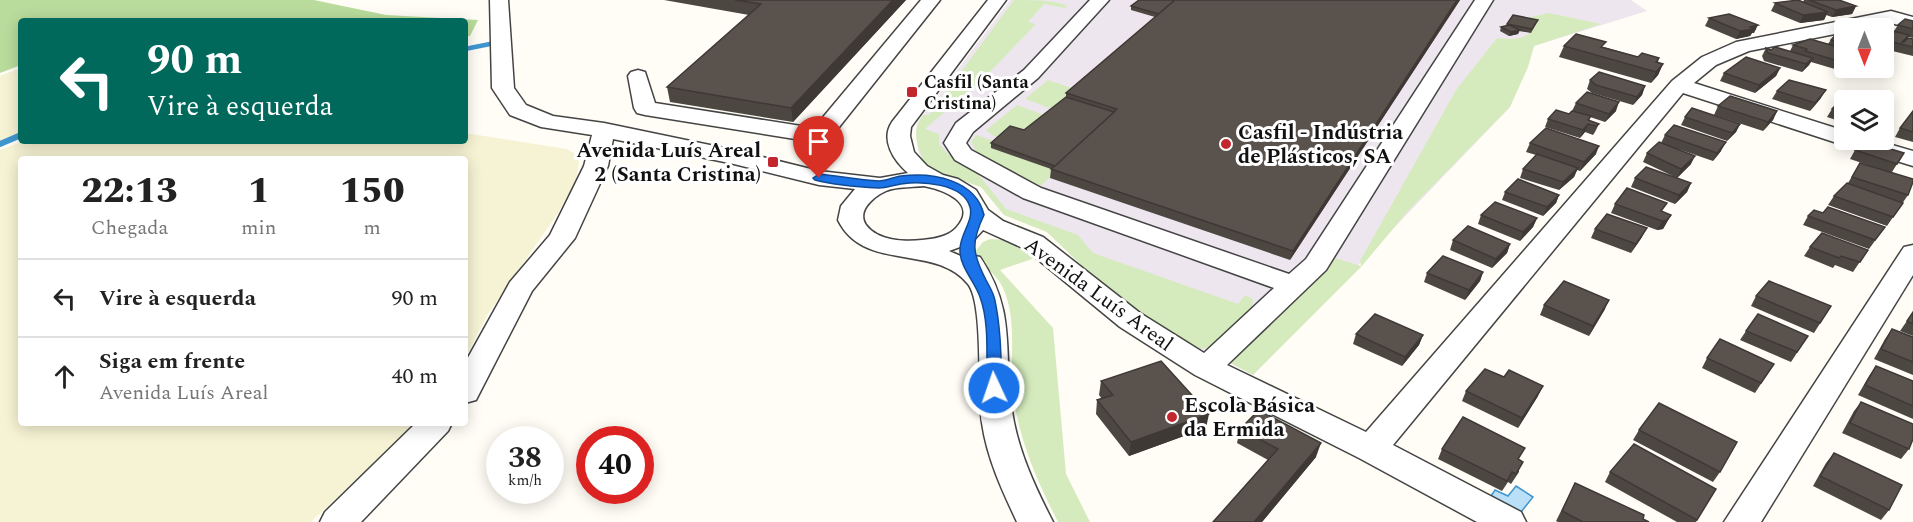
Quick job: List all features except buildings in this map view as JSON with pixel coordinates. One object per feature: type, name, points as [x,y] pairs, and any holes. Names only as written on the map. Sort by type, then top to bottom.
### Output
[{"type":"street","points":[[499,0],[503,88],[518,110],[549,122],[604,130],[734,157],[819,178],[884,184]]},
{"type":"street","points":[[638,76],[645,108],[820,136],[931,0]]},
{"type":"street","points":[[933,180],[911,166],[902,151],[898,134],[903,120],[997,0]]},
{"type":"street","points":[[1100,0],[1031,74],[964,128],[955,143],[963,155],[1032,193],[1294,285]]},
{"type":"street","points":[[1206,368],[1316,264],[1484,0]]},
{"type":"street","points":[[1371,449],[1679,85],[1709,61],[1743,46],[1892,17],[1913,23]]},
{"type":"street","points":[[1679,85],[1834,134]]},
{"type":"street","points":[[468,386],[520,288],[562,238],[596,166],[604,130]]},
{"type":"street","points":[[1884,150],[1913,159]]},
{"type":"street","points":[[884,184],[902,151]]},
{"type":"street","points":[[819,178],[838,188],[854,227],[864,237],[880,245],[944,258],[968,270],[979,279]]},
{"type":"street","points":[[851,215],[853,206],[860,198],[884,184],[902,180],[933,180],[952,185],[966,193],[975,203],[974,223],[966,251],[989,307],[996,410],[1002,443],[1011,475],[1035,522]]},
{"type":"street","points":[[900,250],[940,247],[957,240],[974,223]]},
{"type":"street","name":"Avenida Luís Areal","points":[[974,223],[994,226],[1034,243],[1130,320],[1206,368],[1371,449],[1508,522]]},
{"type":"street","points":[[1742,522],[1913,253]]},
{"type":"street","points":[[338,522],[433,426]]},
{"type":"shaded area","points":[[1010,0],[1631,0],[1647,11],[1534,46],[1510,107],[1253,375],[1132,314],[1047,232],[1004,215],[981,187],[927,168],[918,151],[917,123]]},
{"type":"shaded area","points":[[18,69],[18,133],[0,141],[0,76]]},
{"type":"shaded area","points":[[468,133],[567,149],[575,154],[579,162],[576,180],[558,213],[488,314],[468,352],[468,156],[18,156],[18,426],[413,426],[311,522],[0,522],[0,150],[18,143],[468,144]]},
{"type":"green space","points":[[0,0],[314,0],[386,15],[441,18],[18,18],[18,66],[0,73]]},
{"type":"green space","points":[[1014,0],[1049,1],[1067,6],[1065,8],[1044,4],[1028,22],[1036,24],[989,73],[925,129],[939,134],[939,144],[948,154],[974,169],[1006,209],[1078,235],[1093,253],[1238,304],[1245,295],[1253,299],[1252,309],[1211,347],[1201,349],[1132,314],[1047,232],[1004,215],[981,187],[927,168],[917,141],[919,121],[923,115],[929,115]]},
{"type":"green space","points":[[1549,13],[1601,24],[1534,46],[1528,67],[1510,107],[1408,211],[1361,267],[1253,375],[1229,362],[1335,258],[1361,266],[1360,261],[1456,90],[1497,38],[1514,39],[1524,36],[1536,25],[1519,20]]},
{"type":"green space","points":[[468,19],[478,20],[468,36]]},
{"type":"green space","points":[[1048,80],[1078,90],[1055,110],[1025,99]]},
{"type":"green space","points":[[1017,105],[1047,116],[1025,132],[1009,138],[993,136],[986,130]]},
{"type":"green space","points":[[976,135],[997,142],[991,148],[1058,171],[1039,187],[979,156],[971,142]]},
{"type":"green space","points":[[990,239],[1008,240],[1041,256],[1000,270],[1053,328],[1066,474],[1090,522],[1058,522],[1027,452],[1014,397],[1010,310],[1000,283],[974,253],[983,242]]},
{"type":"water","points":[[1516,486],[1533,497],[1521,512],[1491,496],[1495,490],[1508,496]]},
{"type":"waterway","points":[[468,48],[495,43]]},
{"type":"waterway","points":[[0,144],[18,136]]},
{"type":"place","name":"Casfil (Santa Cristina)","points":[[912,92]]},
{"type":"place","name":"Casfil - Indústria de Plásticos, SA","points":[[1226,144]]},
{"type":"place","name":"Avenida Luís Areal 2 (Santa Cristina)","points":[[773,162]]},
{"type":"place","name":"Escola Básica da Ermida","points":[[1172,417]]},
{"type":"route","points":[[819,178],[881,185],[902,180],[933,180],[952,185],[966,193],[975,203],[978,215],[970,231],[966,251],[988,298],[992,325],[994,388]]}]
